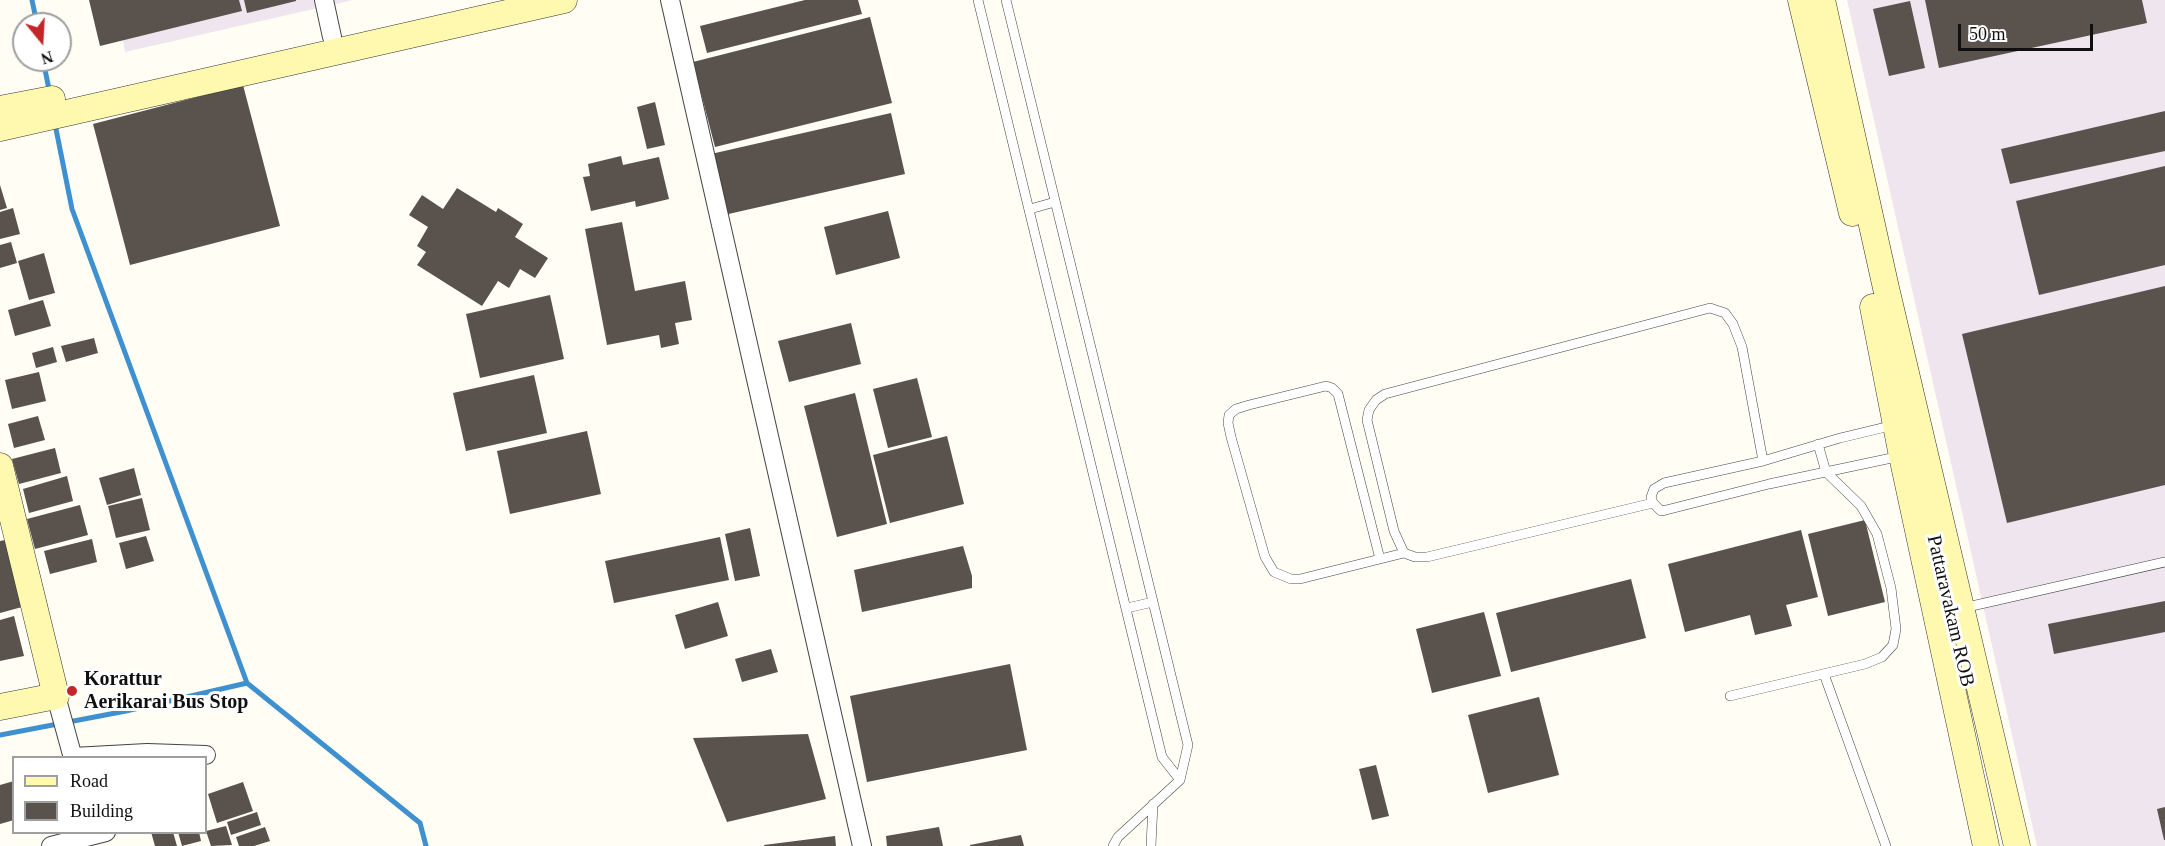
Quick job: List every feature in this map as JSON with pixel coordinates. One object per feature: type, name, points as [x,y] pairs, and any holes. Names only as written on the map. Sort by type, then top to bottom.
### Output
[{"type":"main road","points":[[0,128],[28,113],[485,0]]},
{"type":"main road","points":[[94,98],[336,53],[564,0]]},
{"type":"main road","points":[[1801,0],[1961,609],[2018,846]]},
{"type":"main road","points":[[1822,0],[1878,289],[1902,456],[1986,846]]},
{"type":"main road","points":[[0,109],[28,113]]},
{"type":"main road","name":"Pattaravakam ROB","points":[[1878,289],[2002,846]]},
{"type":"main road","points":[[0,466],[8,535],[58,704],[0,707]]},
{"type":"street","points":[[324,0],[332,37]]},
{"type":"street","points":[[670,0],[862,846]]},
{"type":"street","points":[[58,704],[73,756]]},
{"type":"street","points":[[92,756],[147,753],[206,755]]},
{"type":"street","points":[[51,846],[95,837]]},
{"type":"lane","points":[[978,0],[1162,757],[1180,780]]},
{"type":"lane","points":[[1006,0],[1188,745],[1180,780],[1118,837],[1113,846]]},
{"type":"lane","points":[[1030,209],[1055,202]]},
{"type":"lane","points":[[1404,553],[1394,531],[1367,428],[1369,410],[1376,400],[1385,394],[1428,382],[1710,308],[1725,313],[1733,324],[1742,347],[1763,461]]},
{"type":"lane","points":[[1380,558],[1338,394],[1332,388],[1326,386],[1248,405],[1236,409],[1229,416],[1231,437],[1269,566],[1274,572],[1290,579],[1300,579],[1404,553],[1415,557],[1427,556],[1653,503]]},
{"type":"lane","points":[[1896,424],[1763,461],[1658,486],[1651,496],[1653,503],[1661,511],[1902,456]]},
{"type":"lane","points":[[1730,696],[1865,664],[1882,657],[1893,645],[1896,629],[1891,588],[1877,534],[1861,506],[1826,472],[1818,444]]},
{"type":"lane","points":[[1961,609],[2165,562]]},
{"type":"lane","points":[[1127,608],[1154,602]]},
{"type":"lane","points":[[1824,674],[1886,846]]},
{"type":"lane","points":[[1151,846],[1154,804]]},
{"type":"shaded area","points":[[116,0],[353,0],[125,52]]},
{"type":"shaded area","points":[[1847,0],[2165,0],[2165,846],[2037,846]]},
{"type":"building","points":[[89,0],[239,0],[242,11],[100,46]]},
{"type":"building","points":[[244,0],[296,0],[296,1],[247,13]]},
{"type":"building","points":[[805,0],[858,0],[862,14],[707,53],[700,26]]},
{"type":"building","points":[[1925,0],[2142,0],[2147,23],[1939,68]]},
{"type":"building","points":[[1910,1],[1925,68],[1889,76],[1873,9]]},
{"type":"building","points":[[870,17],[892,103],[715,147],[693,62]]},
{"type":"building","points":[[243,85],[280,226],[130,265],[93,124]]},
{"type":"building","points":[[655,102],[665,145],[647,149],[637,107]]},
{"type":"building","points":[[2165,111],[2165,151],[2010,184],[2001,149]]},
{"type":"building","points":[[891,113],[905,174],[724,215],[711,154]]},
{"type":"building","points":[[621,156],[623,165],[659,157],[669,199],[636,207],[635,201],[591,211],[583,177],[590,176],[588,164]]},
{"type":"building","points":[[2165,166],[2165,265],[2039,295],[2016,201]]},
{"type":"building","points":[[0,185],[7,208],[0,210]]},
{"type":"building","points":[[457,188],[496,212],[498,208],[523,224],[515,237],[548,258],[535,278],[520,269],[509,288],[498,281],[482,306],[417,265],[426,252],[417,246],[428,227],[409,215],[422,195],[443,209]]},
{"type":"building","points":[[13,208],[20,234],[0,239],[0,212]]},
{"type":"building","points":[[888,211],[900,258],[836,275],[824,227]]},
{"type":"building","points":[[622,222],[635,291],[685,281],[692,320],[675,323],[679,344],[661,348],[659,335],[607,345],[585,229]]},
{"type":"building","points":[[11,242],[17,263],[0,268],[0,245]]},
{"type":"building","points":[[44,253],[55,293],[29,300],[18,261]]},
{"type":"building","points":[[2165,286],[2165,485],[2007,523],[1962,334]]},
{"type":"building","points":[[550,295],[564,359],[480,378],[466,314]]},
{"type":"building","points":[[43,300],[51,326],[15,336],[8,310]]},
{"type":"building","points":[[851,323],[861,364],[789,382],[778,341]]},
{"type":"building","points":[[94,338],[98,353],[66,362],[61,346]]},
{"type":"building","points":[[53,347],[57,362],[36,368],[32,353]]},
{"type":"building","points":[[39,372],[46,401],[12,409],[5,380]]},
{"type":"building","points":[[534,375],[547,433],[466,451],[453,393]]},
{"type":"building","points":[[917,378],[932,437],[888,448],[873,389]]},
{"type":"building","points":[[855,393],[887,524],[837,537],[804,406]]},
{"type":"building","points":[[38,416],[45,440],[14,448],[8,424]]},
{"type":"building","points":[[587,431],[601,494],[510,514],[497,451]]},
{"type":"building","points":[[947,436],[964,504],[890,523],[873,455]]},
{"type":"building","points":[[55,448],[61,473],[19,484],[12,459]]},
{"type":"building","points":[[134,468],[141,495],[107,505],[99,478]]},
{"type":"building","points":[[67,476],[73,501],[29,513],[23,489]]},
{"type":"building","points":[[142,498],[150,530],[116,538],[108,506]]},
{"type":"building","points":[[80,505],[88,535],[35,549],[27,519]]},
{"type":"building","points":[[1865,520],[1885,602],[1828,616],[1808,534]]},
{"type":"building","points":[[750,528],[760,576],[735,581],[725,534]]},
{"type":"building","points":[[1801,530],[1818,597],[1786,605],[1792,626],[1755,635],[1750,615],[1685,632],[1668,564]]},
{"type":"building","points":[[146,536],[154,561],[126,569],[119,543]]},
{"type":"building","points":[[720,537],[729,580],[614,603],[605,561]]},
{"type":"building","points":[[92,539],[97,562],[50,574],[44,551]]},
{"type":"building","points":[[5,540],[22,607],[0,613],[0,541]]},
{"type":"building","points":[[963,546],[972,576],[972,588],[862,612],[854,570]]},
{"type":"building","points":[[1631,579],[1646,638],[1511,672],[1496,613]]},
{"type":"building","points":[[2165,601],[2165,632],[2054,654],[2048,624]]},
{"type":"building","points":[[718,602],[728,636],[685,649],[675,615]]},
{"type":"building","points":[[1484,612],[1501,676],[1432,693],[1416,629]]},
{"type":"building","points":[[14,616],[24,656],[0,661],[0,620]]},
{"type":"building","points":[[771,649],[778,672],[742,682],[735,659]]},
{"type":"building","points":[[1010,664],[1027,750],[867,782],[850,696]]},
{"type":"building","points":[[1539,697],[1559,775],[1488,793],[1468,715]]},
{"type":"building","points":[[808,734],[826,799],[727,822],[693,738]]},
{"type":"building","points":[[1376,765],[1389,816],[1372,820],[1359,769]]},
{"type":"building","points":[[12,782],[12,821],[0,824],[0,785]]},
{"type":"building","points":[[243,782],[253,811],[217,823],[208,794]]},
{"type":"building","points":[[2165,807],[2165,840],[2164,840],[2157,809]]},
{"type":"building","points":[[257,812],[261,825],[231,835],[227,822]]},
{"type":"building","points":[[226,826],[232,845],[211,846],[207,831]]},
{"type":"building","points":[[265,827],[270,841],[254,846],[239,846],[236,837]]},
{"type":"building","points":[[939,827],[943,846],[887,846],[886,836]]},
{"type":"building","points":[[152,834],[174,834],[177,846],[155,846]]},
{"type":"building","points":[[179,834],[199,834],[201,841],[182,846]]},
{"type":"building","points":[[1021,835],[1024,846],[970,846],[970,845]]},
{"type":"building","points":[[835,836],[836,846],[764,846],[764,845]]},
{"type":"waterway","points":[[32,0],[34,12]]},
{"type":"waterway","points":[[45,72],[50,94]]},
{"type":"waterway","points":[[55,124],[72,209],[247,683],[420,823],[426,846]]},
{"type":"waterway","points":[[0,735],[126,711],[247,683]]},
{"type":"place","name":"Korattur Aerikarai Bus Stop","points":[[72,691]]}]
